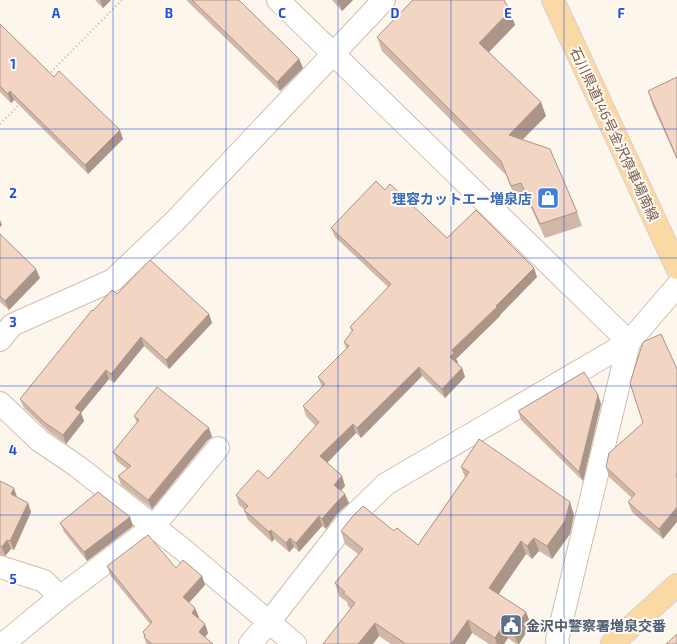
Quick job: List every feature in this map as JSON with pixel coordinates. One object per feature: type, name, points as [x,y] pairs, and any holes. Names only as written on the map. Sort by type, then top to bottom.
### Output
[{"type":"main road","name":"石川県道146号金沢停車場南線","points":[[553,0],[677,268]]},
{"type":"main road","points":[[612,644],[677,585]]},
{"type":"street","points":[[278,0],[629,342]]},
{"type":"street","points":[[0,340],[12,325],[113,280],[175,221],[384,0]]},
{"type":"street","points":[[250,644],[347,522],[386,484],[629,342],[677,286]]},
{"type":"street","points":[[558,644],[557,640],[629,342]]},
{"type":"street","points":[[0,403],[40,442],[77,466],[154,526],[294,644]]},
{"type":"street","points":[[4,644],[60,597],[154,526],[218,448]]},
{"type":"street","points":[[0,567],[44,581],[60,597]]},
{"type":"path","points":[[44,79],[122,0]]},
{"type":"path","points":[[0,124],[22,102]]},
{"type":"building","points":[[192,0],[239,0],[299,59],[277,82]]},
{"type":"building","points":[[413,0],[504,0],[510,11],[479,43],[541,102],[509,135],[550,149],[577,212],[540,224],[521,183],[511,186],[501,161],[377,37]]},
{"type":"building","points":[[0,24],[54,77],[59,71],[120,130],[85,165],[10,91],[8,94],[0,86]]},
{"type":"building","points":[[677,77],[677,158],[648,91]]},
{"type":"building","points":[[376,181],[385,190],[390,184],[447,238],[476,210],[534,268],[496,306],[497,307],[452,350],[454,353],[450,357],[462,368],[442,389],[419,367],[357,428],[353,424],[320,456],[342,476],[334,485],[345,494],[322,519],[319,516],[296,543],[290,538],[286,543],[271,530],[269,532],[244,510],[248,506],[236,495],[258,470],[268,479],[319,422],[303,406],[325,384],[318,377],[349,346],[344,342],[353,330],[350,327],[391,284],[331,228]]},
{"type":"building","points":[[0,234],[36,269],[5,301],[0,296]]},
{"type":"building","points":[[150,260],[209,314],[166,360],[141,337],[111,374],[106,370],[75,408],[81,412],[63,435],[44,422],[20,399],[92,310],[93,311],[112,290],[117,294]]},
{"type":"building","points":[[661,334],[677,369],[677,507],[659,529],[628,502],[635,494],[606,467],[609,453],[643,423],[630,383],[643,342]]},
{"type":"building","points":[[584,372],[598,395],[579,472],[518,411]]},
{"type":"building","points":[[157,387],[209,428],[148,500],[118,476],[131,466],[113,452],[139,420],[134,416]]},
{"type":"building","points":[[479,439],[570,502],[565,521],[547,546],[534,538],[527,546],[521,541],[489,588],[526,612],[513,632],[503,625],[495,638],[468,620],[451,644],[406,644],[375,623],[358,644],[323,644],[355,603],[343,593],[345,592],[335,583],[363,549],[341,531],[363,506],[394,531],[397,528],[418,545],[469,472],[461,467]]},
{"type":"building","points":[[0,481],[14,488],[11,494],[28,503],[10,541],[7,540],[2,547],[0,546]]},
{"type":"building","points":[[98,492],[130,517],[84,552],[60,523]]},
{"type":"building","points":[[148,535],[176,568],[183,560],[202,576],[183,597],[195,608],[192,613],[205,624],[199,632],[213,644],[152,644],[144,637],[145,635],[143,632],[152,622],[107,566]]},
{"type":"building","points":[[677,634],[677,644],[666,644]]},
{"type":"place","name":"理容カットエー増泉店","points":[[548,198]]},
{"type":"place","name":"金沢中警察署増泉交番","points":[[511,625]]}]
